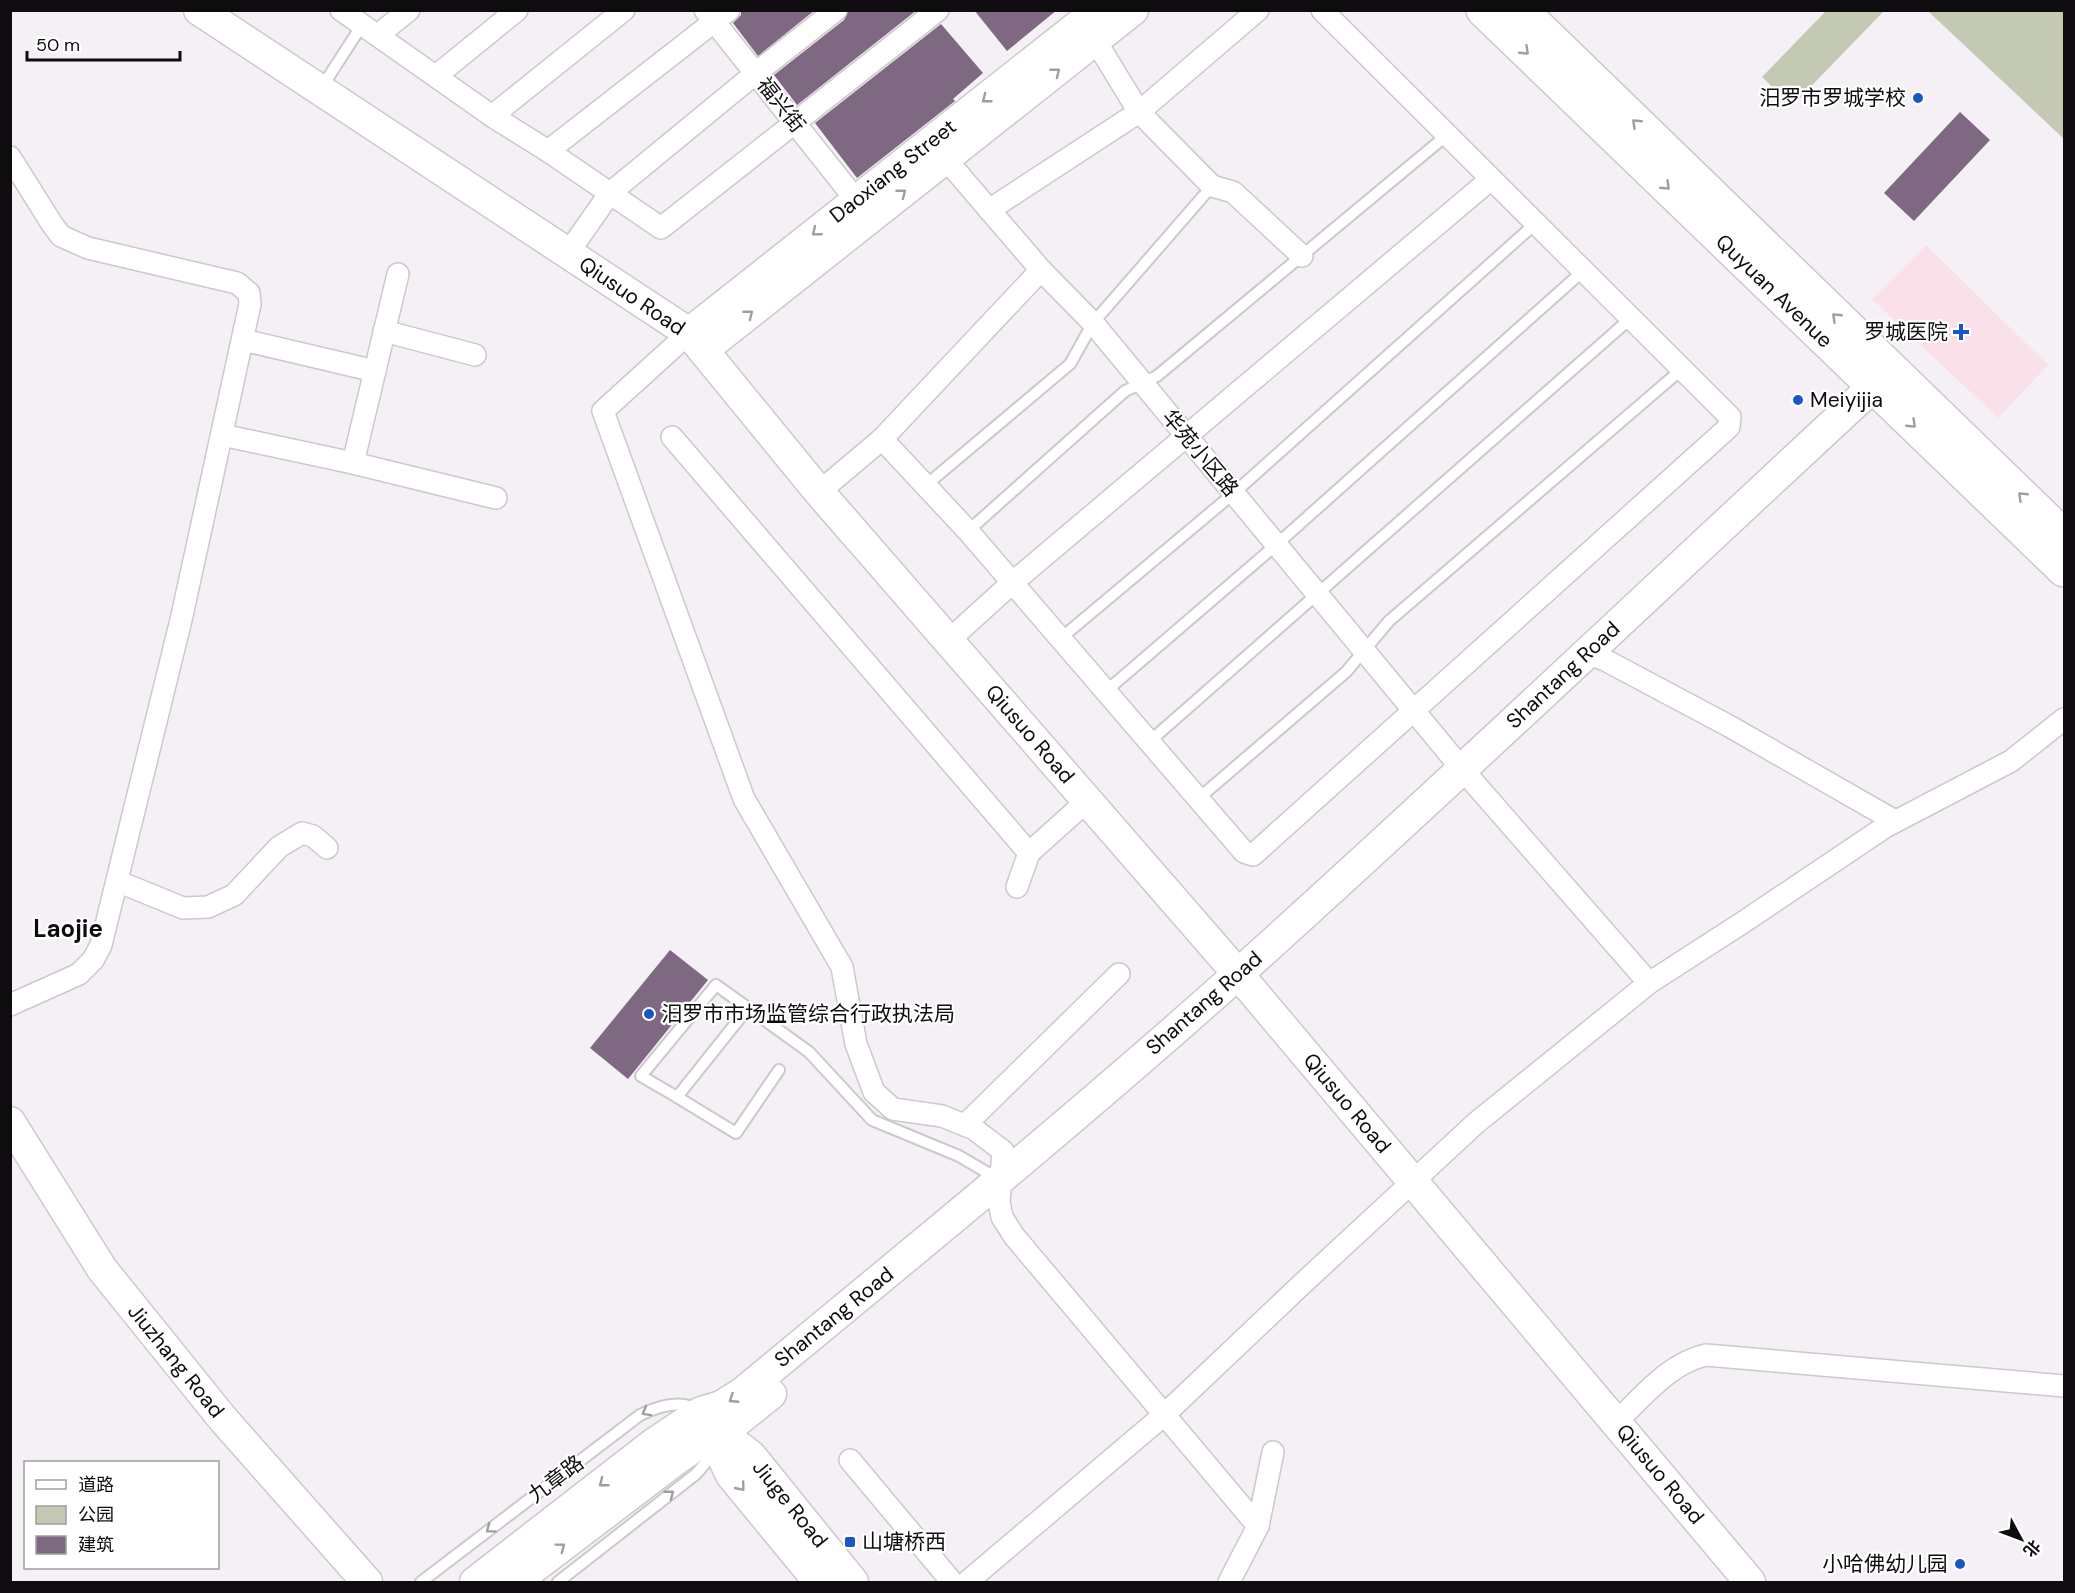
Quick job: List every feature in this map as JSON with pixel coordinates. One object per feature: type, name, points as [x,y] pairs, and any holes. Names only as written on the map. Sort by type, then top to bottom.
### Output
[{"type":"main road","name":"Quyuan Avenue","points":[[1483,10],[1889,385],[2064,536]]},
{"type":"main road","name":"Quyuan Avenue","points":[[1521,10],[1889,385],[2064,570]]},
{"type":"street","name":"Qiusuo Road","points":[[199,10],[568,253],[696,341],[819,492],[1244,981],[1750,1582]]},
{"type":"street","points":[[341,10],[492,116],[661,228],[938,10]]},
{"type":"street","points":[[370,30],[409,10]]},
{"type":"street","points":[[436,76],[517,10]]},
{"type":"street","points":[[492,116],[624,10]]},
{"type":"street","points":[[568,253],[610,193],[836,10]]},
{"type":"street","name":"Daoxiang Street","points":[[696,341],[856,200],[938,151],[1088,21],[1133,10]]},
{"type":"street","points":[[988,210],[1139,112],[1258,10]]},
{"type":"street","points":[[882,440],[968,531],[1244,852],[1253,855],[1729,427],[1730,417],[1322,10]]},
{"type":"street","points":[[548,151],[716,14]]},
{"type":"street","name":"福兴街","points":[[716,14],[756,74],[856,200]]},
{"type":"street","points":[[1088,21],[1139,112],[1212,186],[1233,192],[1302,256]]},
{"type":"street","points":[[938,151],[603,411],[744,799],[842,967],[856,1044],[874,1092],[893,1109],[942,1116],[974,1129],[1003,1151],[1000,1191],[1002,1217],[1014,1236],[1258,1526]]},
{"type":"street","name":"华苑小区路","points":[[938,151],[1041,270],[1093,323],[1414,711],[1648,983]]},
{"type":"street","points":[[10,157],[61,236],[88,248],[237,283],[249,293],[250,304],[181,620],[101,945],[93,960],[79,974],[10,1005]]},
{"type":"street","points":[[948,641],[1012,583],[1491,179]]},
{"type":"street","points":[[819,492],[882,440],[1041,270]]},
{"type":"street","points":[[353,463],[398,274]]},
{"type":"street","points":[[384,330],[475,355]]},
{"type":"street","points":[[243,340],[375,371]]},
{"type":"street","name":"Shantang Road","points":[[475,1582],[652,1444],[756,1407],[1000,1191],[1244,981],[1889,385]]},
{"type":"street","points":[[222,435],[353,463],[496,498]]},
{"type":"street","points":[[672,437],[1029,853]]},
{"type":"street","points":[[1596,656],[1729,726],[1895,821]]},
{"type":"street","points":[[967,1582],[1164,1415],[1476,1123],[1648,983],[1895,821],[2011,761],[2064,719]]},
{"type":"street","points":[[1017,887],[1029,853],[1087,801]]},
{"type":"street","points":[[117,880],[183,908],[208,907],[234,895],[279,847],[302,833],[313,836],[327,848]]},
{"type":"street","points":[[965,1125],[1119,974]]},
{"type":"street","name":"Jiuzhang Road","points":[[10,1122],[102,1269],[223,1419],[367,1582]]},
{"type":"street","name":"Jiuzhang Road","points":[[10,1144],[96,1278],[349,1582]]},
{"type":"street","points":[[1616,1422],[1673,1369],[1690,1359],[1706,1355],[2064,1386]]},
{"type":"street","name":"Shantang Road","points":[[515,1582],[697,1446],[711,1423]]},
{"type":"street","name":"Jiuge Road","points":[[711,1423],[731,1475],[819,1582]]},
{"type":"street","name":"Jiuge Road","points":[[711,1423],[751,1456],[853,1582]]},
{"type":"street","points":[[1229,1582],[1258,1526],[1273,1452]]},
{"type":"street","points":[[849,1460],[952,1582]]},
{"type":"lane","points":[[320,90],[370,30]]},
{"type":"lane","points":[[968,531],[1125,391],[1157,376],[1447,135]]},
{"type":"lane","points":[[925,486],[1070,364],[1093,323],[1212,186]]},
{"type":"lane","points":[[1060,639],[1234,493],[1536,223]]},
{"type":"lane","points":[[1105,692],[1276,545],[1583,271]]},
{"type":"lane","points":[[1149,742],[1631,318]]},
{"type":"lane","points":[[1198,799],[1346,672],[1363,649],[1389,621],[1682,369]]},
{"type":"lane","points":[[779,1070],[736,1133],[641,1076],[716,985],[809,1052],[872,1120],[959,1156],[1000,1191]]},
{"type":"lane","points":[[677,1097],[748,1008]]},
{"type":"lane","name":"九章路","points":[[421,1582],[640,1415],[655,1407],[689,1405],[711,1423]]},
{"type":"lane","points":[[558,1582],[696,1474],[708,1460],[711,1423]]},
{"type":"shaded area","name":"罗城医院","points":[[1926,245],[2048,365],[1998,418],[1872,299]]},
{"type":"green space","points":[[1826,11],[1884,11],[1792,106],[1762,77]]},
{"type":"green space","points":[[2064,11],[2064,139],[1929,12]]},
{"type":"building","points":[[741,10],[815,10],[758,56],[733,23],[741,15]]},
{"type":"building","points":[[848,10],[917,10],[797,105],[774,75],[844,20]]},
{"type":"building","points":[[974,10],[1057,10],[1007,51]]},
{"type":"building","points":[[941,24],[983,73],[953,99],[955,101],[857,178],[815,123]]},
{"type":"building","points":[[1960,112],[1990,140],[1914,221],[1884,193]]},
{"type":"building","name":"汨罗市市场监管综合行政执法局","points":[[670,950],[708,980],[628,1079],[590,1048]]},
{"type":"place","name":"汨罗市罗城学校","points":[[1918,98]]},
{"type":"place","name":"罗城医院","points":[[1961,332]]},
{"type":"place","name":"Meiyijia","points":[[1798,400]]},
{"type":"place","name":"汨罗市市场监管综合行政执法局","points":[[649,1014]]},
{"type":"place","name":"山塘桥西","points":[[850,1542]]},
{"type":"place","name":"小哈佛幼儿园","points":[[1960,1564]]},
{"type":"district","name":"Laojie","points":[[68,928]]}]
